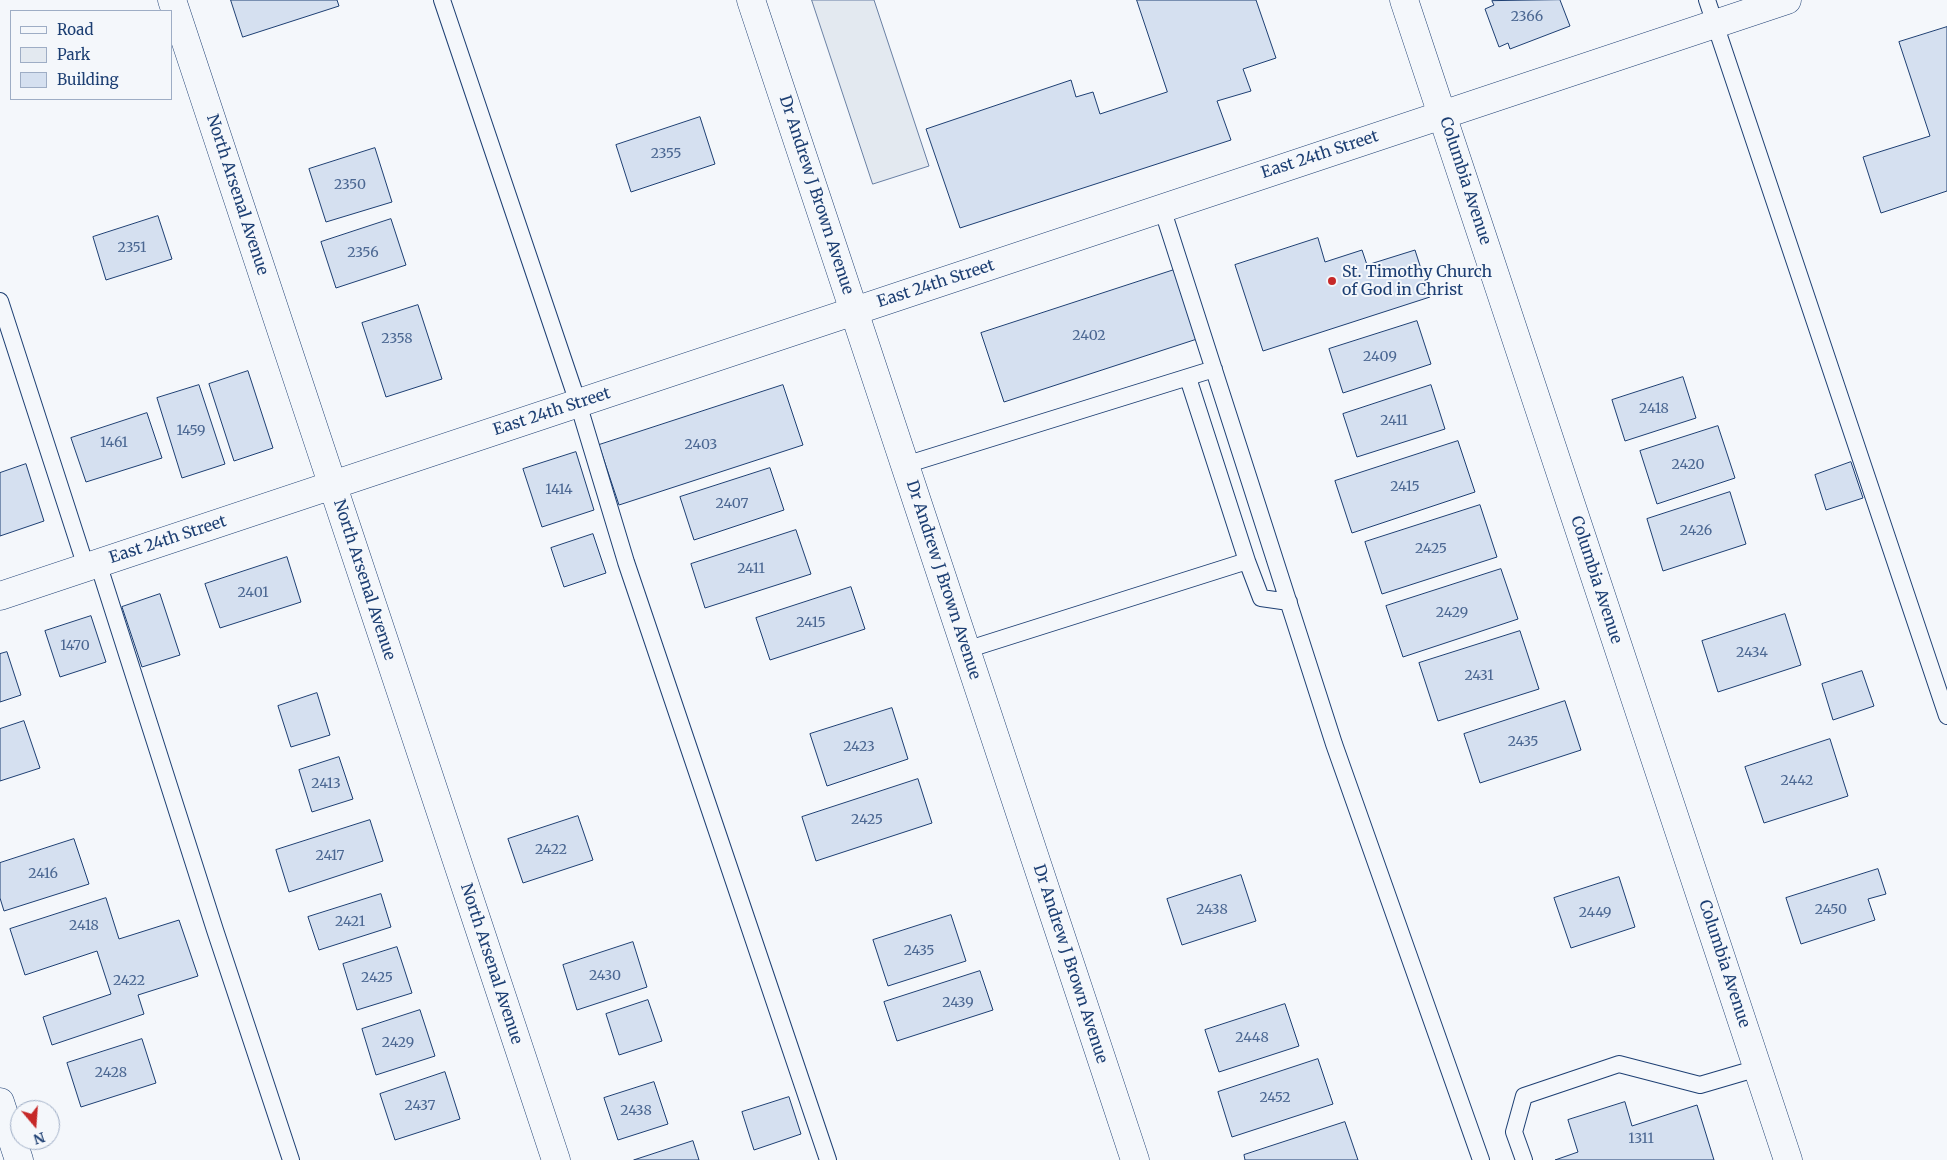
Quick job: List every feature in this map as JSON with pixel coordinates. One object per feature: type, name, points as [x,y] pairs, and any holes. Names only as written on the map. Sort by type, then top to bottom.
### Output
[{"type":"street","name":"North Arsenal Avenue","points":[[172,0],[556,1160]]},
{"type":"street","name":"Dr Andrew J Brown Avenue","points":[[751,0],[1135,1160]]},
{"type":"street","name":"Columbia Avenue","points":[[1404,0],[1788,1160]]},
{"type":"street","name":"East 24th Street","points":[[0,596],[1443,114],[1711,12],[1787,0]]},
{"type":"street","points":[[0,1102],[19,1160]]},
{"type":"lane","points":[[442,0],[578,403],[626,562],[828,1160]]},
{"type":"lane","points":[[1711,12],[1947,716]]},
{"type":"lane","points":[[1162,208],[1334,744],[1481,1160]]},
{"type":"lane","points":[[0,301],[92,565],[291,1160]]},
{"type":"lane","points":[[905,465],[1214,369]]},
{"type":"lane","points":[[1188,378],[1247,561],[1261,598],[1289,602]]},
{"type":"lane","points":[[966,650],[1247,561]]},
{"type":"lane","points":[[1524,1160],[1514,1132],[1524,1096],[1619,1064],[1700,1085],[1758,1068]]},
{"type":"green space","points":[[812,0],[874,0],[929,166],[873,184]]},
{"type":"building","points":[[231,0],[337,0],[339,6],[243,37]]},
{"type":"building","points":[[1137,0],[1256,0],[1276,58],[1243,69],[1251,91],[1217,101],[1231,140],[960,228],[926,129],[1071,80],[1076,97],[1093,92],[1100,114],[1167,92]]},
{"type":"building","points":[[1560,0],[1570,26],[1510,49],[1508,43],[1499,47],[1485,9],[1494,5],[1492,1]]},
{"type":"building","points":[[1947,27],[1947,191],[1881,213],[1863,157],[1930,136],[1899,42]]},
{"type":"building","points":[[700,117],[715,164],[631,192],[616,145]]},
{"type":"building","points":[[375,148],[392,202],[326,222],[309,169]]},
{"type":"building","points":[[158,216],[172,259],[106,280],[93,237]]},
{"type":"building","points":[[391,219],[406,265],[336,288],[321,242]]},
{"type":"building","name":"St. Timothy Church of God in Christ","points":[[1318,238],[1325,262],[1362,250],[1367,265],[1415,250],[1430,297],[1263,351],[1235,265]]},
{"type":"building","points":[[1174,270],[1197,339],[1004,402],[981,333]]},
{"type":"building","points":[[418,305],[442,379],[386,397],[362,323]]},
{"type":"building","points":[[1417,321],[1431,364],[1343,393],[1329,349]]},
{"type":"building","points":[[248,371],[273,448],[234,461],[209,384]]},
{"type":"building","points":[[1683,377],[1696,418],[1625,441],[1612,400]]},
{"type":"building","points":[[199,385],[225,464],[182,478],[157,398]]},
{"type":"building","points":[[783,385],[803,445],[619,505],[599,445]]},
{"type":"building","points":[[1431,385],[1445,429],[1357,457],[1343,414]]},
{"type":"building","points":[[147,413],[162,458],[86,482],[71,438]]},
{"type":"building","points":[[1718,426],[1735,478],[1657,504],[1640,451]]},
{"type":"building","points":[[1458,441],[1475,492],[1352,533],[1335,481]]},
{"type":"building","points":[[576,452],[594,510],[542,527],[523,469]]},
{"type":"building","points":[[1851,462],[1863,498],[1826,510],[1815,475]]},
{"type":"building","points":[[26,464],[44,521],[0,536],[0,473]]},
{"type":"building","points":[[770,468],[784,510],[694,540],[680,497]]},
{"type":"building","points":[[1730,492],[1746,544],[1663,571],[1647,519]]},
{"type":"building","points":[[1480,505],[1497,557],[1382,594],[1365,542]]},
{"type":"building","points":[[796,530],[811,574],[705,608],[691,564]]},
{"type":"building","points":[[593,534],[606,573],[564,587],[551,548]]},
{"type":"building","points":[[287,557],[301,602],[220,628],[205,584]]},
{"type":"building","points":[[1501,569],[1518,619],[1403,657],[1386,606]]},
{"type":"building","points":[[851,587],[865,629],[770,660],[756,618]]},
{"type":"building","points":[[160,594],[180,655],[142,667],[122,607]]},
{"type":"building","points":[[1785,614],[1801,665],[1718,692],[1702,641]]},
{"type":"building","points":[[91,616],[106,662],[60,677],[45,631]]},
{"type":"building","points":[[1520,631],[1539,689],[1438,721],[1419,663]]},
{"type":"building","points":[[7,652],[21,695],[0,702],[0,654]]},
{"type":"building","points":[[1862,671],[1874,706],[1833,720],[1822,684]]},
{"type":"building","points":[[317,693],[330,735],[291,747],[278,706]]},
{"type":"building","points":[[1565,701],[1581,750],[1480,783],[1464,734]]},
{"type":"building","points":[[892,708],[908,759],[827,786],[810,734]]},
{"type":"building","points":[[24,721],[40,768],[0,781],[0,729]]},
{"type":"building","points":[[1830,739],[1848,796],[1764,823],[1745,767]]},
{"type":"building","points":[[339,757],[353,799],[312,812],[299,770]]},
{"type":"building","points":[[918,779],[932,823],[816,861],[802,817]]},
{"type":"building","points":[[578,816],[593,860],[523,883],[508,839]]},
{"type":"building","points":[[370,820],[383,861],[289,892],[276,850]]},
{"type":"building","points":[[74,839],[89,884],[4,911],[0,898],[0,863]]},
{"type":"building","points":[[1878,869],[1886,894],[1868,899],[1875,920],[1801,944],[1786,898]]},
{"type":"building","points":[[1241,875],[1256,921],[1182,945],[1167,899]]},
{"type":"building","points":[[1619,877],[1635,927],[1571,948],[1554,898]]},
{"type":"building","points":[[381,894],[391,927],[319,950],[308,917]]},
{"type":"building","points":[[106,898],[119,939],[179,920],[198,976],[138,995],[144,1014],[52,1045],[43,1017],[111,994],[97,951],[25,975],[10,929]]},
{"type":"building","points":[[951,915],[966,961],[888,986],[873,940]]},
{"type":"building","points":[[633,942],[647,987],[577,1010],[563,965]]},
{"type":"building","points":[[397,947],[412,993],[357,1010],[343,964]]},
{"type":"building","points":[[980,971],[993,1010],[897,1041],[884,1002]]},
{"type":"building","points":[[648,1000],[662,1041],[619,1055],[606,1014]]},
{"type":"building","points":[[1285,1004],[1299,1046],[1219,1072],[1205,1030]]},
{"type":"building","points":[[420,1010],[435,1056],[376,1075],[362,1029]]},
{"type":"building","points":[[142,1039],[156,1083],[81,1107],[67,1063]]},
{"type":"building","points":[[1318,1059],[1333,1104],[1232,1137],[1218,1092]]},
{"type":"building","points":[[445,1072],[460,1119],[395,1140],[380,1094]]},
{"type":"building","points":[[654,1082],[668,1124],[618,1140],[604,1098]]},
{"type":"building","points":[[789,1097],[801,1134],[754,1150],[742,1112]]},
{"type":"building","points":[[1625,1102],[1632,1126],[1697,1105],[1714,1160],[1555,1160],[1578,1152],[1568,1120]]},
{"type":"building","points":[[1345,1122],[1358,1160],[1245,1160],[1244,1155]]},
{"type":"building","points":[[693,1141],[699,1160],[634,1160]]},
{"type":"place","name":"St. Timothy Church of God in Christ","points":[[1332,281]]}]
